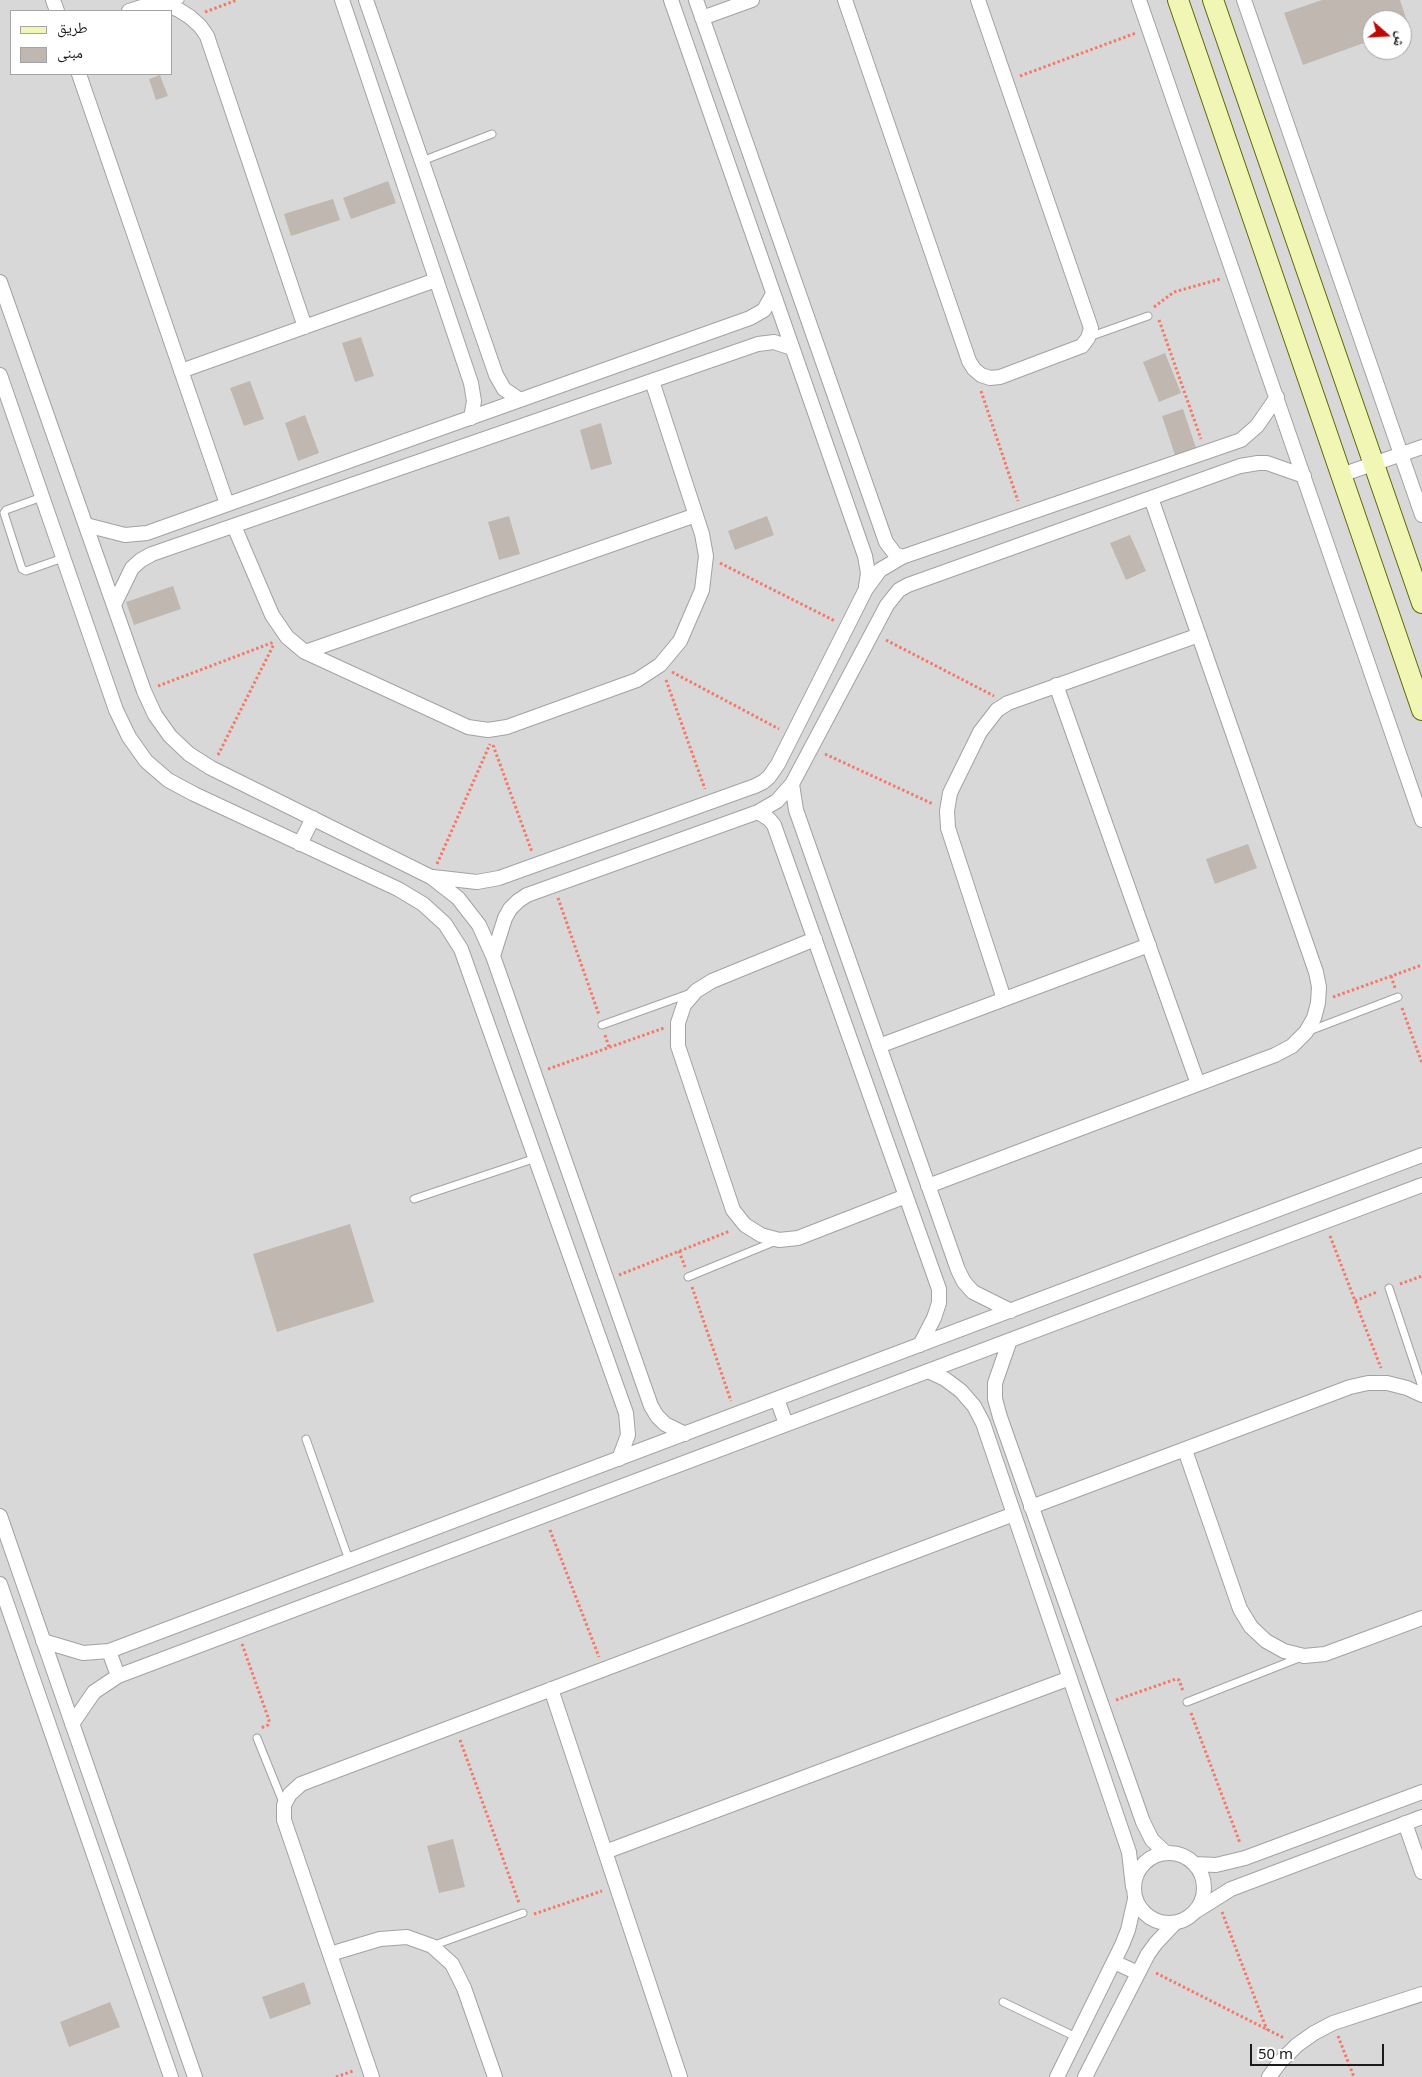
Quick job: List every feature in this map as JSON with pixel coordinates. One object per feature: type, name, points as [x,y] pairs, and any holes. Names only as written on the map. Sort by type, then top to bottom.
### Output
[{"type":"street","points":[[342,0],[474,392],[471,418]]},
{"type":"street","points":[[366,0],[496,375],[504,389],[520,400]]},
{"type":"street","points":[[671,0],[865,556],[868,572],[866,589]]},
{"type":"street","points":[[696,0],[886,542],[895,554],[902,557]]},
{"type":"street","points":[[702,18],[752,0]]},
{"type":"street","points":[[846,0],[974,369],[981,375],[990,378],[1000,377],[1082,346],[1088,338],[1091,328],[978,0]]},
{"type":"street","points":[[1138,0],[1422,820]]},
{"type":"street","points":[[1178,0],[1422,710]]},
{"type":"street","points":[[1213,0],[1422,603]]},
{"type":"street","points":[[1244,0],[1422,515]]},
{"type":"street","points":[[132,10],[151,4],[179,10],[190,17],[207,36],[305,327]]},
{"type":"street","points":[[78,75],[227,504]]},
{"type":"street","points":[[181,371],[436,280]]},
{"type":"street","points":[[0,282],[144,691],[155,715],[170,736],[189,754],[211,768],[431,877],[458,898],[479,925],[493,956],[535,1073],[651,1406],[665,1424],[686,1434]]},
{"type":"street","points":[[86,525],[114,534],[136,535],[750,318],[764,310],[774,294]]},
{"type":"street","points":[[114,605],[132,568],[141,560],[766,342],[782,344],[792,348]]},
{"type":"street","points":[[0,375],[116,710],[128,737],[146,761],[168,780],[194,794],[398,889],[423,904],[445,924],[461,949],[469,967],[626,1413],[628,1435],[619,1459]]},
{"type":"street","points":[[234,526],[282,639],[305,652],[468,727],[488,730],[507,727],[637,680],[660,666],[675,650],[688,624],[702,590],[706,556],[696,515],[652,381]]},
{"type":"street","points":[[431,877],[466,882],[488,881],[710,803],[763,782],[774,771],[866,589],[880,570],[902,557],[1240,440],[1250,434],[1277,397]]},
{"type":"street","points":[[1341,475],[1422,447]]},
{"type":"street","points":[[493,956],[505,918],[510,909],[527,895],[758,812],[776,801],[792,784],[892,597],[908,586],[1248,464],[1267,464],[1304,476]]},
{"type":"street","points":[[928,1186],[1275,1055],[1292,1046],[1306,1032],[1314,1018],[1319,988],[1316,972],[1152,498]]},
{"type":"street","points":[[305,652],[696,515]]},
{"type":"street","points":[[1004,999],[948,828],[947,811],[953,785],[980,732],[997,710],[1008,703],[1199,636]]},
{"type":"street","points":[[1056,685],[1198,1084]]},
{"type":"street","points":[[792,784],[796,810],[958,1270],[964,1282],[973,1292],[1011,1310]]},
{"type":"street","points":[[758,812],[769,819],[774,825],[939,1289],[939,1303],[934,1318],[920,1345]]},
{"type":"street","points":[[300,844],[313,818]]},
{"type":"street","points":[[815,939],[712,981],[696,991],[684,1006],[678,1023],[678,1046],[733,1210],[745,1224],[761,1235],[779,1240],[798,1238],[906,1196]]},
{"type":"street","points":[[879,1046],[1149,945]]},
{"type":"street","points":[[43,1641],[83,1653],[109,1651],[1422,1156]]},
{"type":"street","points":[[72,1724],[94,1692],[118,1676],[1422,1185]]},
{"type":"street","points":[[935,1277],[958,1270]]},
{"type":"street","points":[[1010,1340],[996,1383],[995,1399],[1000,1417],[1146,1832],[1158,1847],[1166,1853]]},
{"type":"street","points":[[928,1371],[946,1379],[961,1391],[974,1406],[983,1423],[1129,1852],[1134,1893],[1143,1913],[1166,1924],[1174,1923],[1189,1917],[1217,1897],[1261,1877],[1422,1817]]},
{"type":"street","points":[[1031,1507],[1350,1387],[1368,1383],[1387,1383],[1407,1388],[1422,1396]]},
{"type":"street","points":[[777,1399],[786,1424]]},
{"type":"street","points":[[983,1423],[1000,1417]]},
{"type":"street","points":[[1185,1450],[1240,1609],[1251,1627],[1266,1641],[1284,1651],[1304,1656],[1325,1654],[1422,1618]]},
{"type":"street","points":[[372,2077],[284,1820],[284,1805],[290,1794],[301,1784],[1014,1514]]},
{"type":"street","points":[[0,1516],[195,2077]]},
{"type":"street","points":[[0,1584],[171,2077]]},
{"type":"street","points":[[109,1651],[118,1676]]},
{"type":"street","points":[[605,1852],[1070,1678]]},
{"type":"street","points":[[551,1689],[680,2077]]},
{"type":"street","points":[[1195,1864],[1216,1865],[1249,1856],[1422,1792]]},
{"type":"street","points":[[1115,1811],[1136,1803]]},
{"type":"street","points":[[1405,1823],[1422,1872]]},
{"type":"street","points":[[1056,2077],[1114,1962],[1128,1930],[1134,1893],[1134,1879],[1143,1864],[1157,1854],[1166,1853],[1182,1855],[1195,1864],[1204,1882],[1204,1893],[1196,1911]]},
{"type":"street","points":[[1249,1856],[1261,1877]]},
{"type":"street","points":[[1085,2077],[1140,1969],[1156,1943],[1174,1923]]},
{"type":"street","points":[[330,1954],[380,1939],[407,1937],[432,1946],[452,1964],[464,1988],[495,2077]]},
{"type":"street","points":[[1114,1962],[1140,1969]]},
{"type":"street","points":[[1269,2077],[1280,2062],[1297,2045],[1314,2033],[1333,2024],[1422,1994]]},
{"type":"lane","points":[[166,6],[180,0]]},
{"type":"lane","points":[[422,161],[492,134]]},
{"type":"lane","points":[[1088,338],[1148,316]]},
{"type":"lane","points":[[42,497],[6,510],[4,513],[22,569],[26,571],[63,558]]},
{"type":"lane","points":[[602,1025],[696,991]]},
{"type":"lane","points":[[1306,1032],[1398,997]]},
{"type":"lane","points":[[414,1199],[536,1158]]},
{"type":"lane","points":[[688,1277],[779,1240]]},
{"type":"lane","points":[[1389,1288],[1422,1387]]},
{"type":"lane","points":[[306,1439],[349,1560]]},
{"type":"lane","points":[[1187,1702],[1304,1656]]},
{"type":"lane","points":[[257,1738],[284,1805]]},
{"type":"lane","points":[[432,1946],[523,1913]]},
{"type":"lane","points":[[1004,2002],[1076,2037]]},
{"type":"path","points":[[190,17],[237,0]]},
{"type":"path","points":[[1006,80],[1148,29]]},
{"type":"path","points":[[1148,316],[1158,302],[1174,292],[1234,275]]},
{"type":"path","points":[[1148,316],[1154,316],[1158,319],[1206,453]]},
{"type":"path","points":[[974,369],[1023,515]]},
{"type":"path","points":[[706,556],[846,627]]},
{"type":"path","points":[[872,633],[1008,703]]},
{"type":"path","points":[[144,691],[282,639]]},
{"type":"path","points":[[211,768],[282,639]]},
{"type":"path","points":[[660,666],[792,736]]},
{"type":"path","points":[[660,666],[710,803]]},
{"type":"path","points":[[431,877],[492,741],[536,865]]},
{"type":"path","points":[[811,747],[947,811]]},
{"type":"path","points":[[553,886],[609,1047]]},
{"type":"path","points":[[1318,1003],[1422,965]]},
{"type":"path","points":[[1391,976],[1422,1063]]},
{"type":"path","points":[[535,1073],[678,1023]]},
{"type":"path","points":[[1324,1222],[1387,1383]]},
{"type":"path","points":[[607,1279],[745,1224]]},
{"type":"path","points":[[679,1251],[736,1415]]},
{"type":"path","points":[[544,1516],[604,1669]]},
{"type":"path","points":[[237,1631],[269,1720],[268,1725],[258,1730],[257,1738]]},
{"type":"path","points":[[1101,1705],[1176,1679],[1179,1680],[1249,1856]]},
{"type":"path","points":[[454,1725],[525,1916],[530,1916],[616,1886]]},
{"type":"path","points":[[1217,1897],[1267,2030]]},
{"type":"path","points":[[1140,1969],[1297,2045]]},
{"type":"path","points":[[1333,2024],[1354,2077]]},
{"type":"shaded area","points":[[0,0],[1422,0],[1422,2077],[0,2077]]},
{"type":"building","points":[[1322,0],[1400,0],[1403,10],[1362,10],[1362,44],[1303,65],[1284,13]]},
{"type":"building","points":[[160,75],[168,96],[156,100],[149,79]]},
{"type":"building","points":[[388,181],[396,203],[351,219],[343,198]]},
{"type":"building","points":[[333,199],[340,220],[291,236],[284,214]]},
{"type":"building","points":[[361,337],[374,376],[355,382],[342,343]]},
{"type":"building","points":[[1165,353],[1181,393],[1159,402],[1143,362]]},
{"type":"building","points":[[250,381],[264,419],[244,426],[230,388]]},
{"type":"building","points":[[1183,409],[1196,448],[1175,455],[1162,416]]},
{"type":"building","points":[[305,415],[319,453],[298,461],[285,423]]},
{"type":"building","points":[[601,423],[612,464],[591,470],[580,430]]},
{"type":"building","points":[[509,516],[520,554],[499,560],[488,522]]},
{"type":"building","points":[[767,516],[774,535],[735,550],[728,531]]},
{"type":"building","points":[[1130,535],[1146,571],[1126,580],[1110,543]]},
{"type":"building","points":[[173,586],[181,609],[134,625],[126,602]]},
{"type":"building","points":[[1248,844],[1257,868],[1215,884],[1206,859]]},
{"type":"building","points":[[350,1224],[374,1302],[277,1332],[253,1254]]},
{"type":"building","points":[[453,1839],[465,1887],[439,1893],[427,1846]]},
{"type":"building","points":[[304,1982],[311,2004],[270,2019],[262,1997]]},
{"type":"building","points":[[110,2002],[120,2027],[69,2047],[60,2022]]}]
